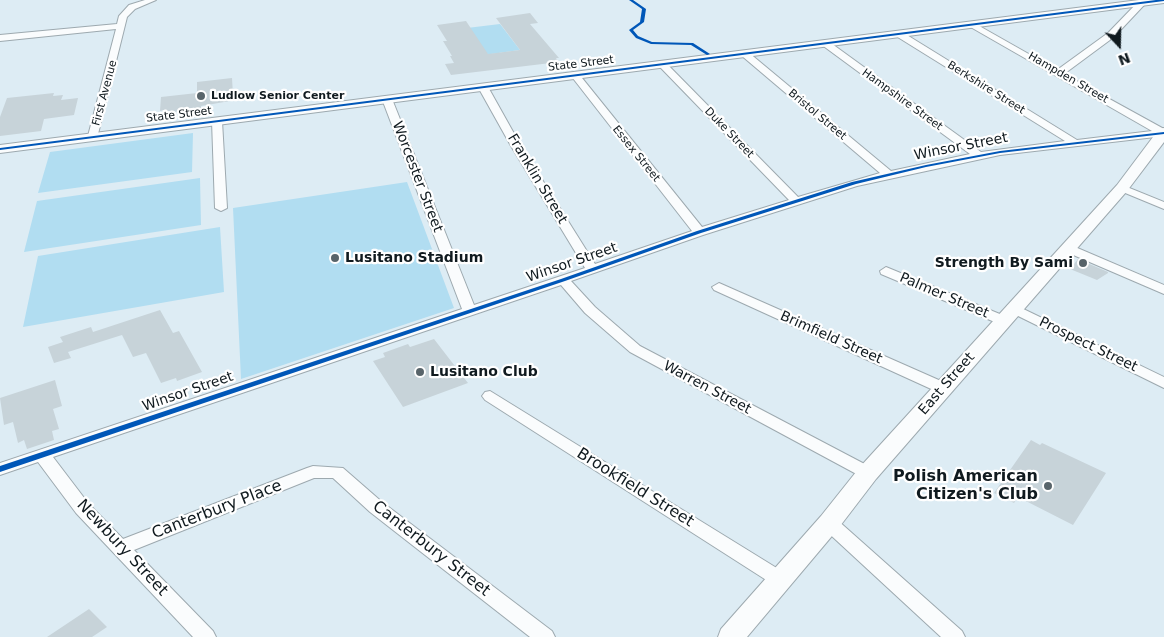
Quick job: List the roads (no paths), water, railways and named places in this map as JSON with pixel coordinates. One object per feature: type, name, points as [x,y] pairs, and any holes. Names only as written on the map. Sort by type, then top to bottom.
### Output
[{"type":"street","points":[[0,38],[120,26],[123,16],[132,7],[152,0]]},
{"type":"street","name":"State Street","points":[[3,149],[1164,0]]},
{"type":"street","points":[[1059,73],[1112,35],[1142,3]]},
{"type":"street","name":"Hampden Street","points":[[971,25],[1164,133]]},
{"type":"street","name":"First Avenue","points":[[93,136],[116,50],[120,26]]},
{"type":"street","name":"Berkshire Street","points":[[900,34],[1073,142]]},
{"type":"street","name":"Hampshire Street","points":[[825,43],[979,156]]},
{"type":"street","name":"Bristol Street","points":[[745,54],[889,175]]},
{"type":"street","name":"Duke Street","points":[[662,64],[796,201]]},
{"type":"street","name":"Essex Street","points":[[575,75],[699,232]]},
{"type":"street","name":"Franklin Street","points":[[483,87],[516,146],[592,269]]},
{"type":"street","name":"Worcester Street","points":[[387,99],[469,311]]},
{"type":"street","points":[[217,121],[221,208]]},
{"type":"street","name":"Winsor Street","points":[[0,469],[563,280],[699,232],[796,201],[889,175],[979,156],[1073,142],[1164,133]]},
{"type":"street","name":"East Street","points":[[731,637],[868,473],[945,389],[1007,314],[1122,188],[1164,133]]},
{"type":"street","points":[[1122,188],[1164,206]]},
{"type":"street","points":[[1068,248],[1164,290]]},
{"type":"street","name":"Palmer Street","points":[[886,271],[1007,314]]},
{"type":"street","name":"Warren Street","points":[[563,280],[590,310],[635,349],[868,473]]},
{"type":"street","name":"Brimfield Street","points":[[718,287],[945,389]]},
{"type":"street","name":"Prospect Street","points":[[1007,314],[1164,383]]},
{"type":"street","name":"Brookfield Street","points":[[490,396],[780,580]]},
{"type":"street","name":"Newbury Street","points":[[42,455],[82,508],[206,637]]},
{"type":"street","name":"Canterbury Place","points":[[121,548],[313,472]]},
{"type":"street","name":"Canterbury Street","points":[[313,472],[337,472],[376,507],[545,637]]},
{"type":"street","points":[[829,522],[955,637]]},
{"type":"place","name":"Ludlow Senior Center","points":[[201,96]]},
{"type":"place","name":"Lusitano Stadium","points":[[335,258]]},
{"type":"place","name":"Strength By Sami","points":[[1083,263]]},
{"type":"place","name":"Lusitano Club","points":[[420,372]]},
{"type":"place","name":"Polish American Citizen's Club","points":[[1048,486]]}]
